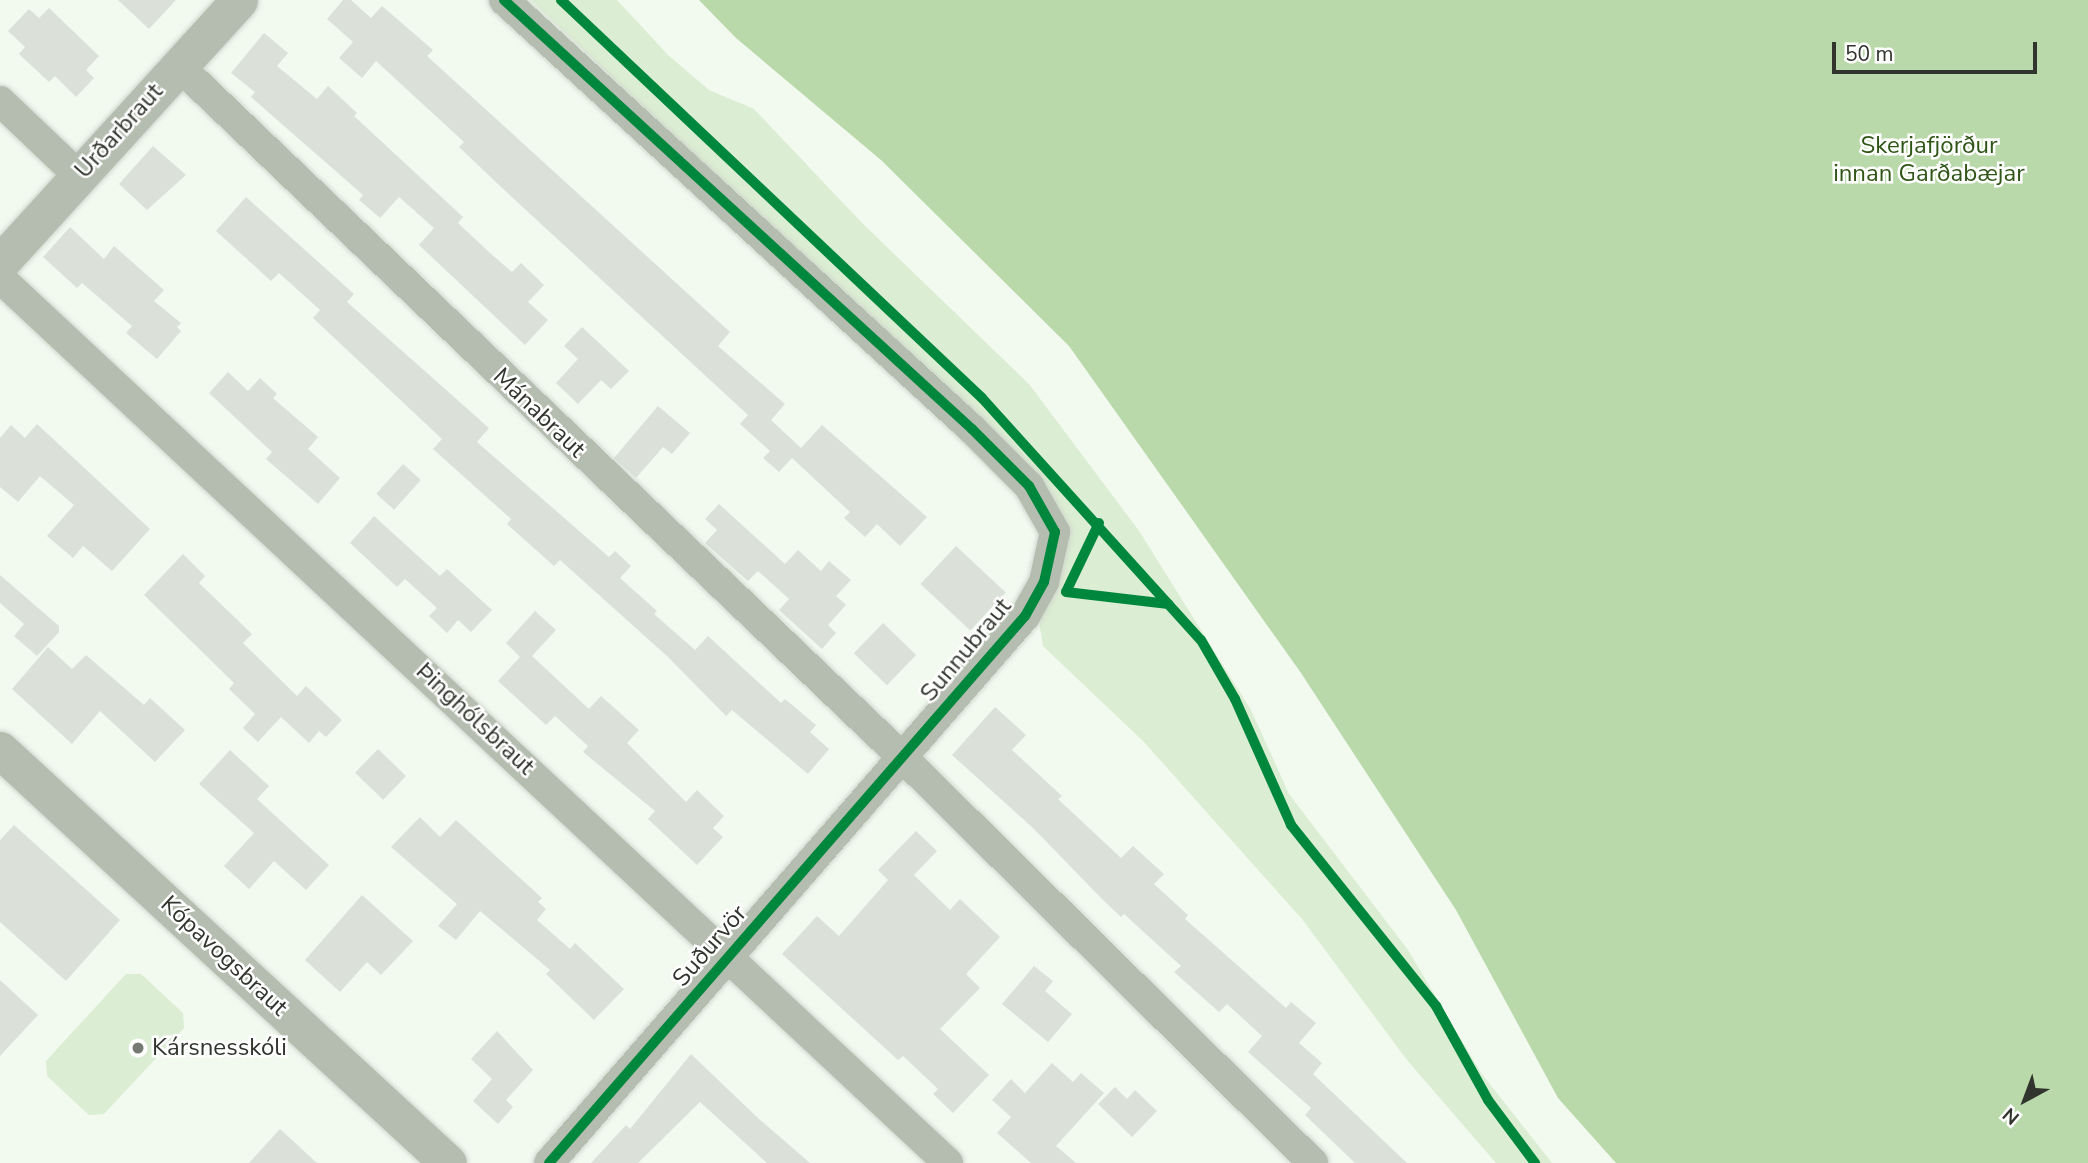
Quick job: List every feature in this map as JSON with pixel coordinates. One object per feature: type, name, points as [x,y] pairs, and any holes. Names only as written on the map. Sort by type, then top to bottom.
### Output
[{"type":"street","name":"Urðarbraut","points":[[0,262],[239,0]]},
{"type":"street","name":"Sunnubraut","points":[[504,0],[972,429],[1029,486],[1055,532],[1044,582],[1025,616],[902,757]]},
{"type":"street","name":"Mánabraut","points":[[178,66],[902,757]]},
{"type":"street","points":[[0,101],[79,176]]},
{"type":"street","name":"Þinghólsbraut","points":[[0,278],[730,955],[947,1163]]},
{"type":"street","name":"Kópavogsbraut","points":[[0,750],[448,1163]]},
{"type":"street","name":"Suðurvör","points":[[549,1163],[902,757]]},
{"type":"street","points":[[902,757],[1313,1163]]},
{"type":"shaded area","points":[[531,0],[617,0],[668,55],[709,90],[754,109],[862,223],[1029,384],[1139,531],[1251,710],[1289,794],[1408,950],[1481,1073],[1552,1163],[1496,1163],[1407,1060],[1302,919],[1144,742],[1043,646],[1037,609],[1060,530],[944,392]]},
{"type":"shaded area","points":[[699,0],[2088,0],[2088,1163],[1616,1163],[1558,1098],[1456,910],[1301,673],[1069,346],[881,160],[736,38]]},
{"type":"shaded area","points":[[126,974],[141,974],[183,1013],[184,1028],[104,1114],[89,1115],[47,1076],[46,1061]]},
{"type":"building","points":[[118,0],[176,0],[149,29]]},
{"type":"building","points":[[343,0],[351,0],[371,18],[382,6],[433,50],[427,56],[730,332],[718,346],[785,404],[771,420],[801,448],[822,425],[927,517],[900,546],[877,524],[865,537],[844,518],[850,512],[792,458],[779,472],[763,458],[770,451],[740,424],[748,415],[459,147],[464,142],[376,61],[362,78],[339,58],[353,42],[327,19]]},
{"type":"building","points":[[49,8],[99,56],[86,70],[94,78],[76,97],[55,76],[49,82],[19,54],[25,47],[8,31],[29,9],[39,18]]},
{"type":"building","points":[[264,33],[288,53],[277,66],[317,99],[328,86],[357,113],[354,116],[463,217],[458,223],[490,253],[512,272],[521,263],[544,285],[528,302],[548,320],[525,345],[419,245],[434,228],[399,197],[380,218],[359,200],[363,195],[251,97],[255,92],[231,73]]},
{"type":"building","points":[[153,146],[186,175],[147,210],[119,184]]},
{"type":"building","points":[[246,197],[354,294],[347,302],[489,428],[477,442],[609,557],[615,551],[631,566],[620,578],[657,611],[654,614],[695,650],[708,636],[781,703],[785,699],[816,725],[810,732],[829,749],[808,774],[732,710],[726,716],[668,657],[560,560],[554,566],[507,524],[511,519],[433,449],[442,439],[313,318],[320,310],[279,273],[271,281],[216,231]]},
{"type":"building","points":[[70,227],[104,259],[114,246],[164,290],[154,301],[181,323],[177,327],[181,331],[157,359],[126,333],[132,326],[82,283],[77,288],[43,257]]},
{"type":"building","points":[[582,327],[629,371],[611,389],[601,380],[578,404],[556,383],[578,359],[564,346]]},
{"type":"building","points":[[228,372],[248,391],[260,378],[277,394],[273,398],[318,437],[308,449],[340,478],[318,504],[266,459],[272,452],[209,393]]},
{"type":"building","points":[[658,406],[690,433],[672,454],[663,447],[636,478],[614,458]]},
{"type":"building","points":[[37,424],[150,529],[112,571],[83,546],[73,558],[47,536],[74,505],[40,476],[18,502],[0,487],[0,438],[11,425],[25,438]]},
{"type":"building","points":[[403,464],[421,480],[394,510],[376,494]]},
{"type":"building","points":[[719,504],[785,564],[798,550],[821,571],[829,561],[851,580],[836,596],[846,605],[828,625],[836,633],[822,649],[779,610],[789,599],[758,571],[748,581],[705,543],[717,530],[705,519]]},
{"type":"building","points":[[374,516],[440,576],[447,569],[492,610],[471,632],[458,620],[447,633],[429,616],[437,608],[405,579],[397,587],[350,543]]},
{"type":"building","points":[[956,546],[1006,592],[970,630],[921,584]]},
{"type":"building","points":[[183,554],[205,576],[199,583],[252,634],[243,643],[297,696],[306,686],[342,720],[326,737],[319,731],[309,743],[281,717],[258,742],[243,728],[255,714],[229,689],[234,683],[144,595]]},
{"type":"building","points":[[0,575],[59,626],[59,632],[37,656],[14,636],[24,624],[0,603]]},
{"type":"building","points":[[535,611],[556,630],[532,656],[589,709],[601,696],[639,730],[627,743],[686,802],[697,790],[724,816],[713,828],[723,837],[697,865],[648,819],[655,811],[583,752],[588,746],[555,716],[546,725],[498,681],[520,657],[506,643]]},
{"type":"building","points":[[883,623],[916,655],[887,685],[854,653]]},
{"type":"building","points":[[48,647],[72,669],[86,655],[144,705],[150,698],[185,730],[155,762],[100,711],[72,744],[12,689]]},
{"type":"building","points":[[995,707],[1026,735],[1012,750],[1062,796],[1058,799],[1121,858],[1133,846],[1164,874],[1154,884],[1188,915],[1185,919],[1286,1008],[1291,1002],[1316,1023],[1299,1043],[1322,1063],[1313,1074],[1407,1163],[1355,1163],[1305,1115],[1311,1108],[1248,1052],[1262,1036],[1227,1004],[1219,1012],[1174,972],[1181,966],[1124,914],[1121,917],[1033,828],[952,755]]},
{"type":"building","points":[[378,749],[406,776],[383,800],[355,773]]},
{"type":"building","points":[[230,750],[269,786],[257,799],[329,865],[306,890],[274,861],[249,889],[224,866],[254,833],[199,784]]},
{"type":"building","points":[[420,817],[440,837],[456,820],[542,898],[538,902],[546,909],[537,920],[570,949],[575,943],[624,989],[594,1020],[546,974],[550,970],[480,911],[456,940],[438,926],[457,904],[391,847]]},
{"type":"building","points":[[14,825],[120,920],[66,981],[0,922],[0,840]]},
{"type":"building","points":[[916,831],[937,851],[914,875],[950,910],[960,899],[1000,937],[966,974],[980,988],[940,1029],[989,1075],[953,1113],[933,1094],[938,1089],[903,1056],[898,1060],[782,954],[817,916],[839,936],[888,880],[878,870]]},
{"type":"building","points":[[362,895],[413,941],[381,975],[367,962],[340,992],[305,960]]},
{"type":"building","points":[[1034,966],[1053,981],[1045,991],[1072,1014],[1048,1042],[1002,1004]]},
{"type":"building","points":[[0,980],[38,1015],[0,1056]]},
{"type":"building","points":[[497,1031],[533,1070],[506,1100],[513,1107],[498,1124],[473,1101],[492,1079],[471,1059]]},
{"type":"building","points":[[691,1054],[810,1163],[767,1163],[700,1102],[638,1163],[591,1163],[626,1125],[630,1129]]},
{"type":"building","points":[[1052,1063],[1073,1082],[1081,1073],[1104,1093],[1056,1146],[1076,1163],[1031,1163],[997,1133],[1011,1117],[992,1100],[1011,1079],[1025,1093]]},
{"type":"building","points":[[1115,1087],[1127,1099],[1135,1090],[1157,1111],[1132,1137],[1098,1104]]},
{"type":"building","points":[[280,1129],[317,1163],[249,1163]]},
{"type":"cycle path","points":[[504,0],[972,429],[1029,486],[1055,532],[1044,582],[1025,616],[549,1163]]},
{"type":"cycle path","points":[[561,0],[982,398],[1201,640],[1235,699],[1291,825],[1436,1006],[1488,1100],[1535,1163]]},
{"type":"cycle path","points":[[1099,523],[1066,592],[1168,604]]},
{"type":"place","name":"Kársnesskóli","points":[[138,1048]]},
{"type":"park label","name":"Skerjafjörður innan Garðabæjar","points":[[1929,160]]}]
